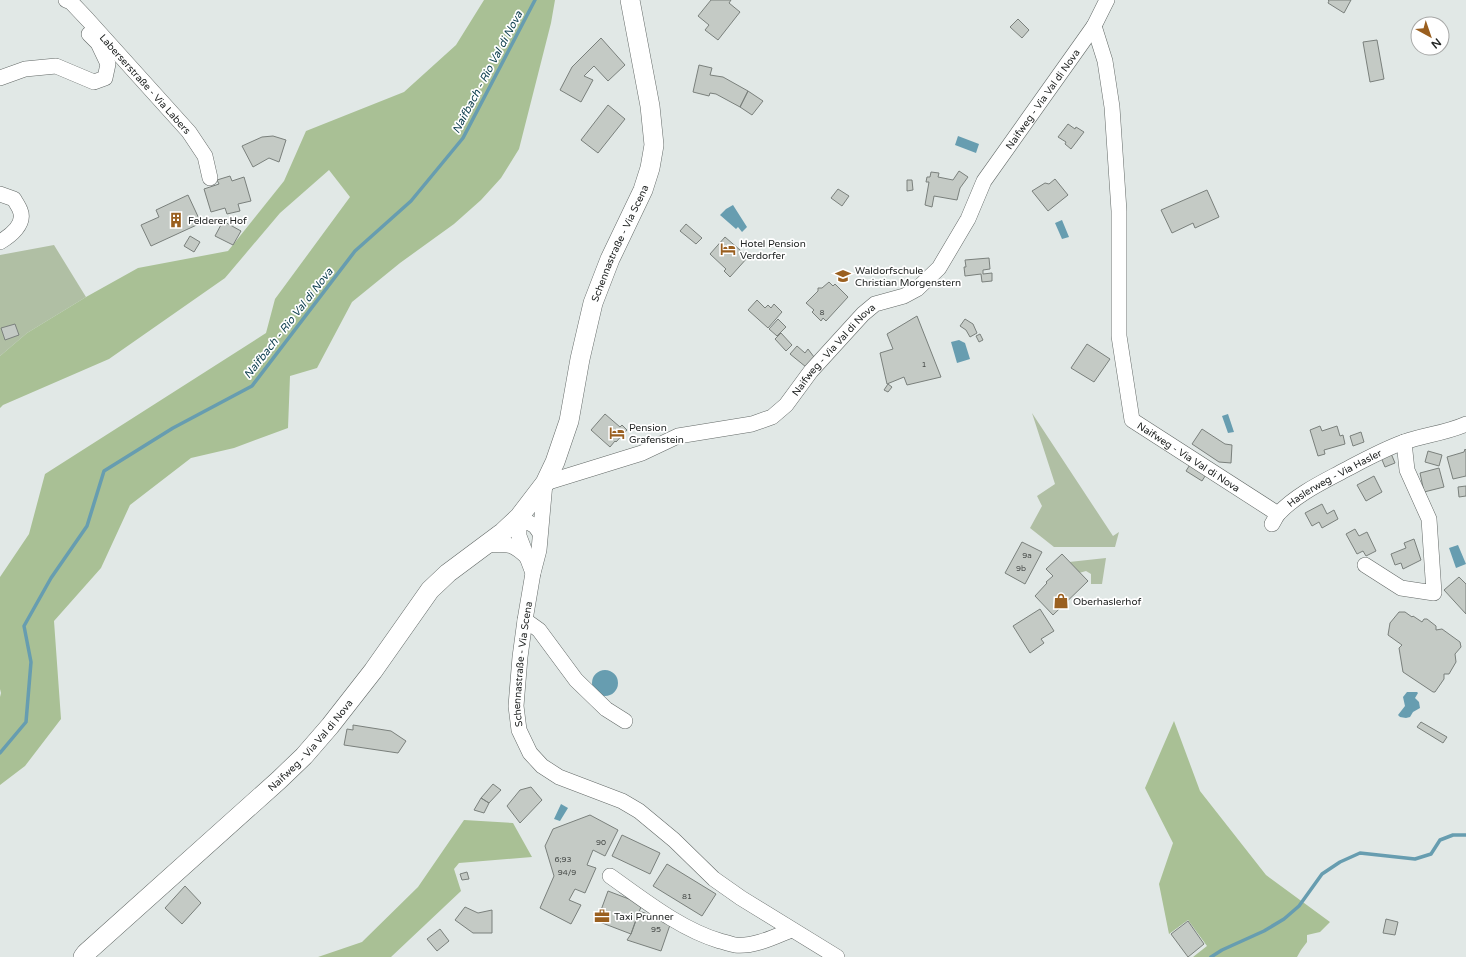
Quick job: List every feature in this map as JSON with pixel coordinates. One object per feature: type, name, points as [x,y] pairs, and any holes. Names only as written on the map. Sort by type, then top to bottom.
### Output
[{"type":"main road","name":"Schennastraße - Via Scena","points":[[519,517],[546,483],[555,462],[569,421],[580,359],[593,303],[610,259],[643,190],[650,168],[654,145],[650,106],[630,0]]},
{"type":"main road","name":"Naifweg - Via Val di Nova","points":[[83,957],[304,756],[330,726],[373,671],[430,590],[448,573],[503,532],[519,517]]},
{"type":"street","name":"Laberserstraße - Via Labers","points":[[0,78],[25,69],[56,66],[94,82],[105,78],[108,64],[98,43],[56,0]]},
{"type":"street","name":"Laberserstraße - Via Labers","points":[[66,0],[71,2],[88,20],[189,132],[205,156],[210,178]]},
{"type":"street","name":"Naifweg - Via Val di Nova","points":[[546,483],[642,453],[678,436],[752,424],[772,417],[786,405],[811,371],[863,314],[875,304],[904,296],[918,288],[939,268],[968,219],[984,181],[1094,26],[1107,0]]},
{"type":"street","name":"Naifweg - Via Val di Nova","points":[[1094,26],[1105,61],[1112,107],[1119,212],[1119,336],[1132,420],[1275,519]]},
{"type":"street","points":[[0,194],[14,199],[21,212],[19,226],[7,238],[0,242]]},
{"type":"street","name":"Haslerweg - Via Hasler","points":[[1275,519],[1299,497],[1321,482],[1376,454],[1404,442],[1455,429],[1466,424]]},
{"type":"street","points":[[1365,566],[1401,588],[1434,593],[1429,519],[1407,470],[1404,442]]},
{"type":"street","name":"Schennastraße - Via Scena","points":[[546,483],[540,533],[540,550],[531,566],[520,657],[516,706],[519,730],[530,753],[542,766],[558,777],[622,800],[639,811],[674,840],[714,879],[791,930],[837,957]]},
{"type":"street","points":[[531,566],[519,536],[519,517],[535,526],[540,533]]},
{"type":"street","points":[[486,545],[504,544],[517,547],[531,566]]},
{"type":"street","points":[[525,620],[539,630],[576,680],[606,709],[625,721]]},
{"type":"street","points":[[610,876],[678,922],[711,938],[735,945],[750,944],[791,930]]},
{"type":"green space","points":[[484,0],[555,0],[551,23],[519,149],[501,178],[481,200],[454,224],[400,263],[352,302],[317,368],[290,376],[288,428],[234,448],[191,458],[130,505],[101,568],[54,621],[61,719],[25,766],[0,785],[0,577],[29,534],[45,474],[266,333],[275,299],[350,197],[329,170],[280,213],[225,278],[109,359],[3,405],[0,408],[0,356],[27,333],[86,297],[138,268],[228,251],[284,181],[306,131],[404,92],[456,45]]},
{"type":"green space","points":[[54,245],[86,297],[27,333],[0,356],[0,255]]},
{"type":"green space","points":[[1032,413],[1113,536],[1119,532],[1115,547],[1054,547],[1030,528],[1042,506],[1037,496],[1055,484]]},
{"type":"green space","points":[[1106,558],[1102,584],[1091,584],[1091,574],[1086,571],[1079,573],[1069,562]]},
{"type":"green space","points":[[1174,721],[1200,791],[1266,875],[1330,922],[1320,932],[1307,935],[1307,942],[1297,957],[1193,957],[1207,946],[1188,920],[1169,934],[1159,884],[1173,843],[1145,788]]},
{"type":"green space","points":[[464,820],[513,823],[532,857],[459,863],[454,869],[461,891],[391,957],[318,957],[362,942],[418,887]]},
{"type":"water","points":[[958,136],[979,144],[976,153],[955,145]]},
{"type":"water","points":[[733,205],[747,227],[742,232],[738,227],[736,229],[720,215]]},
{"type":"water","points":[[1062,220],[1069,237],[1062,239],[1055,223]]},
{"type":"water","points":[[959,340],[965,343],[970,359],[957,363],[951,342]]},
{"type":"water","points":[[1228,414],[1234,432],[1228,433],[1222,416]]},
{"type":"water","points":[[1458,545],[1466,564],[1456,568],[1449,548]]},
{"type":"water","points":[[605,670],[614,674],[618,683],[614,692],[605,696],[596,692],[592,683],[596,674]]},
{"type":"water","points":[[1407,692],[1418,693],[1415,698],[1419,702],[1420,708],[1413,712],[1410,717],[1406,718],[1398,715],[1405,706],[1403,697]]},
{"type":"water","points":[[561,804],[568,808],[560,821],[554,819]]},
{"type":"building","points":[[711,0],[731,0],[729,3],[740,12],[718,40],[705,30],[709,25],[698,16]]},
{"type":"building","points":[[1328,0],[1351,0],[1344,13],[1328,3]]},
{"type":"building","points":[[1018,19],[1029,30],[1022,38],[1010,27]]},
{"type":"building","points":[[601,38],[625,65],[608,81],[594,66],[584,76],[593,80],[581,102],[560,90],[572,67]]},
{"type":"building","points":[[1377,40],[1384,79],[1370,82],[1363,42]]},
{"type":"building","points":[[699,65],[712,68],[710,75],[723,77],[748,91],[740,107],[716,94],[710,93],[709,96],[693,92]]},
{"type":"building","points":[[748,91],[763,101],[752,115],[740,107]]},
{"type":"building","points":[[608,105],[625,119],[598,153],[581,140]]},
{"type":"building","points":[[1068,124],[1075,129],[1076,127],[1084,132],[1071,149],[1065,144],[1066,142],[1058,137]]},
{"type":"building","points":[[273,136],[286,140],[279,162],[269,158],[253,167],[242,146],[262,137]]},
{"type":"building","points":[[959,171],[968,177],[960,188],[957,200],[934,196],[932,207],[925,205],[929,182],[926,182],[927,177],[930,177],[931,172],[939,173],[938,177],[953,180]]},
{"type":"building","points":[[230,176],[232,181],[244,177],[251,201],[238,204],[240,211],[227,214],[225,208],[211,212],[204,189],[219,184],[217,180]]},
{"type":"building","points":[[1055,179],[1068,195],[1048,211],[1032,191],[1045,183],[1049,184]]},
{"type":"building","points":[[907,180],[912,180],[913,190],[907,191]]},
{"type":"building","points":[[838,189],[849,196],[842,206],[831,198]]},
{"type":"building","points":[[1207,190],[1219,217],[1195,228],[1193,223],[1172,233],[1161,210]]},
{"type":"building","name":"Felderer Hof","points":[[188,195],[201,223],[151,246],[141,225],[159,217],[156,210]]},
{"type":"building","points":[[223,221],[241,231],[233,245],[215,236]]},
{"type":"building","points":[[686,224],[702,238],[696,244],[680,231]]},
{"type":"building","points":[[190,236],[200,242],[194,252],[184,246]]},
{"type":"building","points":[[725,237],[748,257],[730,277],[724,271],[726,269],[710,254]]},
{"type":"building","points":[[989,258],[990,269],[983,270],[983,274],[992,273],[992,281],[982,282],[981,274],[965,276],[965,260]]},
{"type":"building","points":[[829,282],[833,286],[835,284],[848,297],[826,321],[823,318],[821,321],[812,312],[814,310],[806,303],[818,291],[818,288],[822,288]]},
{"type":"building","points":[[757,300],[765,308],[768,305],[771,308],[774,304],[782,312],[768,328],[748,310]]},
{"type":"building","points":[[917,316],[941,377],[907,385],[904,377],[887,384],[880,353],[893,349],[887,334]]},
{"type":"building","points":[[778,319],[786,327],[777,336],[769,329]]},
{"type":"building","points":[[965,319],[973,324],[977,333],[970,337],[966,330],[960,326]]},
{"type":"building","points":[[15,324],[19,335],[5,340],[1,328]]},
{"type":"building","points":[[781,333],[792,345],[786,351],[775,339]]},
{"type":"building","points":[[980,334],[983,340],[979,342],[976,336]]},
{"type":"building","points":[[1087,344],[1110,359],[1094,382],[1071,368]]},
{"type":"building","points":[[797,346],[805,353],[808,349],[814,357],[806,367],[790,354]]},
{"type":"building","points":[[888,384],[892,387],[888,392],[884,390]]},
{"type":"building","points":[[605,414],[620,427],[622,425],[627,430],[610,447],[591,430]]},
{"type":"building","points":[[1320,426],[1322,431],[1337,426],[1340,436],[1343,435],[1345,444],[1324,450],[1325,454],[1318,456],[1310,430]]},
{"type":"building","points":[[1202,429],[1225,444],[1232,445],[1231,463],[1219,462],[1192,444]]},
{"type":"building","points":[[1361,432],[1364,442],[1353,446],[1350,436]]},
{"type":"building","points":[[1465,449],[1466,476],[1453,479],[1447,457],[1464,452]]},
{"type":"building","points":[[1390,451],[1395,463],[1385,467],[1380,455]]},
{"type":"building","points":[[1428,451],[1442,455],[1439,466],[1425,462]]},
{"type":"building","points":[[1191,463],[1207,473],[1202,481],[1186,471]]},
{"type":"building","points":[[1439,468],[1444,487],[1424,492],[1420,473]]},
{"type":"building","points":[[1374,476],[1382,492],[1366,501],[1357,485]]},
{"type":"building","points":[[1466,486],[1466,496],[1459,497],[1458,487]]},
{"type":"building","points":[[1322,504],[1327,514],[1334,510],[1338,519],[1322,528],[1319,522],[1312,526],[1305,513]]},
{"type":"building","points":[[1355,529],[1359,536],[1367,532],[1376,551],[1366,556],[1363,551],[1357,554],[1346,534]]},
{"type":"building","points":[[1414,539],[1421,560],[1403,569],[1401,563],[1395,565],[1391,554],[1406,548],[1404,543]]},
{"type":"building","points":[[1022,542],[1042,552],[1025,584],[1005,573]]},
{"type":"building","points":[[1062,554],[1088,581],[1053,615],[1035,596],[1053,576],[1046,569]]},
{"type":"building","points":[[1459,577],[1466,584],[1466,614],[1444,590]]},
{"type":"building","points":[[1040,609],[1054,631],[1041,639],[1044,643],[1030,653],[1013,626]]},
{"type":"building","points":[[1399,612],[1405,612],[1422,622],[1424,619],[1427,619],[1436,626],[1436,630],[1442,629],[1460,642],[1461,647],[1455,654],[1456,662],[1449,674],[1444,674],[1444,679],[1435,692],[1403,672],[1399,648],[1402,645],[1388,635],[1390,623]]},
{"type":"building","points":[[1421,722],[1447,737],[1443,743],[1417,727]]},
{"type":"building","points":[[353,725],[391,731],[406,741],[398,753],[344,745],[347,729],[353,730]]},
{"type":"building","points":[[493,784],[501,790],[489,803],[481,798]]},
{"type":"building","points":[[531,787],[542,800],[520,823],[507,806],[520,790]]},
{"type":"building","points":[[481,798],[489,803],[484,813],[474,810]]},
{"type":"building","points":[[590,815],[618,830],[605,856],[593,850],[587,865],[596,868],[585,893],[575,889],[569,900],[581,905],[571,924],[540,908],[554,876],[545,846],[553,829]]},
{"type":"building","points":[[622,835],[660,853],[650,874],[612,856]]},
{"type":"building","points":[[667,864],[716,894],[702,916],[653,886]]},
{"type":"building","points":[[467,872],[469,879],[462,880],[460,874]]},
{"type":"building","points":[[185,886],[201,903],[182,924],[165,908]]},
{"type":"building","points":[[608,891],[642,904],[631,934],[597,921]]},
{"type":"building","points":[[465,907],[478,913],[492,910],[492,933],[473,933],[455,920]]},
{"type":"building","points":[[639,911],[671,922],[661,951],[627,940],[631,934]]},
{"type":"building","points":[[1386,919],[1398,922],[1395,935],[1383,933]]},
{"type":"building","points":[[1188,921],[1204,944],[1188,957],[1171,934]]},
{"type":"building","points":[[440,929],[449,941],[437,951],[427,939]]},
{"type":"waterway","name":"Naifbach - Rio Val di Nova","points":[[0,753],[26,722],[31,662],[24,626],[51,578],[87,526],[104,471],[173,428],[252,386],[355,251],[411,201],[463,138],[535,0]]},
{"type":"waterway","points":[[1211,957],[1222,950],[1264,931],[1284,919],[1299,906],[1322,874],[1340,862],[1360,853],[1415,859],[1431,854],[1440,840],[1453,835],[1466,835]]},
{"type":"place","name":"Felderer Hof","points":[[176,220]]},
{"type":"place","name":"Hotel Pension Verdorfer","points":[[728,249]]},
{"type":"place","name":"Waldorfschule Christian Morgenstern","points":[[843,276]]},
{"type":"place","name":"Pension Grafenstein","points":[[617,433]]},
{"type":"place","name":"Oberhaslerhof","points":[[1061,601]]},
{"type":"place","name":"Taxi Prunner","points":[[602,916]]}]
